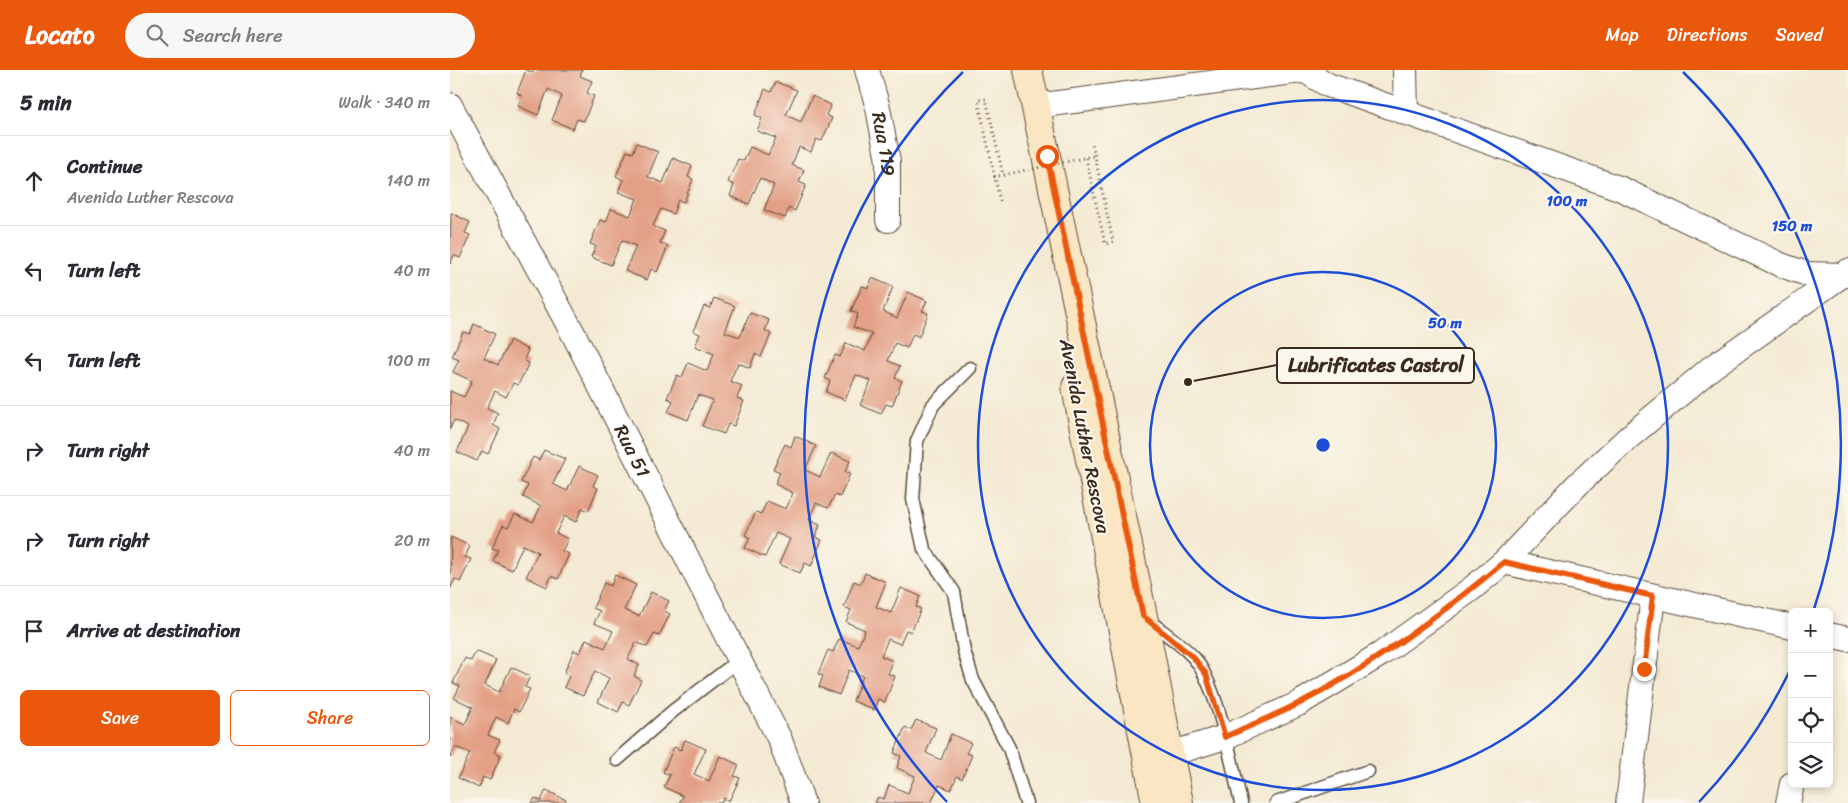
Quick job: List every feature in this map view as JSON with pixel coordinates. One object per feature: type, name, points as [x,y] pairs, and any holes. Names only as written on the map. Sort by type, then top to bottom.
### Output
[{"type":"main road","name":"Avenida Luther Rescova","points":[[1013,70],[1156,803]]},
{"type":"main road","name":"Avenida Luther Rescova","points":[[1028,70],[1143,616],[1179,803]]},
{"type":"street","name":"Rua 119","points":[[867,70],[878,108],[888,161],[888,220]]},
{"type":"street","points":[[1036,106],[1306,70],[1328,85],[1619,188],[1781,266],[1807,274],[1846,274]]},
{"type":"street","points":[[1405,70],[1406,113]]},
{"type":"street","name":"Rua 51","points":[[450,106],[575,337],[780,740],[803,803]]},
{"type":"street","points":[[1170,754],[1225,737],[1298,704],[1382,654],[1470,590],[1504,562],[1577,485],[1629,437],[1711,368],[1846,274]]},
{"type":"street","points":[[1504,562],[1788,626]]},
{"type":"street","points":[[1628,803],[1653,596]]},
{"type":"street","points":[[1833,636],[1848,639]]},
{"type":"street","points":[[1788,803],[1791,788]]},
{"type":"lane","points":[[970,368],[933,404],[917,440],[913,499],[924,549],[954,592],[964,651],[973,680],[1009,748],[1026,803]]},
{"type":"lane","points":[[1143,616],[1193,657],[1206,674],[1225,737],[1240,803]]},
{"type":"lane","points":[[617,760],[673,711],[739,660]]},
{"type":"lane","points":[[1276,803],[1368,771]]},
{"type":"path","points":[[1000,201],[978,100],[986,98],[1003,175]]},
{"type":"path","points":[[1086,158],[1105,244],[1113,242],[1092,142]]},
{"type":"path","points":[[994,177],[1093,156]]},
{"type":"building","points":[[526,70],[532,72],[533,70],[582,70],[580,76],[592,81],[587,93],[594,96],[584,121],[577,119],[573,129],[552,120],[562,96],[548,89],[538,115],[518,106],[522,96],[517,93]]},
{"type":"building","points":[[776,82],[797,90],[786,115],[801,122],[812,96],[831,105],[826,115],[832,118],[822,141],[816,139],[811,152],[799,147],[792,165],[804,170],[799,182],[806,185],[795,211],[789,208],[785,218],[764,210],[774,185],[760,178],[749,204],[730,196],[734,185],[728,182],[738,159],[744,161],[750,147],[768,155],[776,138],[757,131],[762,118],[755,115],[765,89],[771,92]]},
{"type":"building","points":[[637,143],[658,152],[648,177],[663,183],[673,158],[692,166],[688,177],[693,179],[684,202],[678,200],[673,214],[661,209],[653,226],[665,231],[660,243],[668,246],[657,272],[651,269],[647,280],[625,271],[636,246],[622,240],[611,265],[591,257],[596,246],[590,244],[600,220],[606,222],[611,209],[630,216],[637,199],[618,192],[623,180],[616,176],[627,151],[633,153]]},
{"type":"building","points":[[451,213],[470,222],[465,233],[470,235],[460,258],[454,255],[450,264]]},
{"type":"building","points":[[872,278],[893,287],[883,311],[897,318],[908,292],[927,301],[922,311],[928,313],[919,337],[913,334],[907,348],[895,343],[888,361],[900,366],[895,378],[902,381],[892,406],[886,404],[881,414],[860,405],[871,381],[856,375],[845,400],[826,392],[830,381],[825,378],[835,355],[840,357],[846,343],[865,351],[872,334],[853,327],[858,314],[851,311],[862,286],[868,288]]},
{"type":"building","points":[[714,298],[735,306],[725,332],[740,337],[750,313],[769,320],[765,331],[771,334],[761,357],[755,354],[750,368],[738,363],[730,381],[742,386],[737,398],[744,401],[734,426],[728,424],[724,434],[702,426],[713,400],[698,395],[688,420],[668,412],[673,401],[667,398],[677,375],[682,377],[688,363],[707,371],[714,354],[695,346],[700,334],[693,331],[704,306],[710,308]]},
{"type":"building","points":[[474,324],[495,334],[484,358],[498,365],[510,340],[528,350],[524,360],[529,363],[518,385],[513,383],[506,397],[495,391],[487,408],[498,413],[493,425],[500,429],[488,454],[482,451],[477,461],[457,452],[468,427],[454,420],[450,429],[450,391],[464,397],[472,381],[453,372],[459,360],[452,357],[463,332],[470,334]]},
{"type":"building","points":[[795,436],[816,446],[805,470],[820,477],[831,453],[850,461],[845,472],[850,474],[840,497],[835,495],[828,508],[816,503],[809,520],[820,525],[815,537],[822,540],[811,566],[805,563],[800,573],[779,564],[790,539],[776,533],[765,557],[745,548],[750,538],[745,535],[756,512],[761,514],[767,501],[786,509],[793,493],[775,484],[780,472],[773,469],[785,444],[791,447]]},
{"type":"building","points":[[544,450],[565,459],[553,484],[567,491],[579,466],[598,475],[593,486],[598,488],[588,511],[582,508],[576,522],[564,516],[556,533],[568,539],[562,551],[569,554],[558,579],[551,576],[547,587],[526,577],[538,552],[523,545],[512,570],[493,561],[498,550],[492,548],[503,525],[508,527],[515,514],[533,522],[541,506],[523,497],[528,485],[521,482],[533,457],[539,460]]},
{"type":"building","points":[[451,537],[470,546],[465,557],[471,559],[460,582],[455,579],[450,589]]},
{"type":"building","points":[[865,573],[886,582],[876,607],[891,613],[901,588],[920,596],[916,607],[921,609],[911,632],[906,630],[900,644],[888,639],[881,656],[893,661],[888,674],[895,676],[885,702],[878,699],[874,710],[853,701],[863,676],[849,670],[839,695],[819,687],[823,676],[818,674],[828,650],[833,652],[839,639],[858,646],[865,630],[846,622],[851,610],[844,607],[854,581],[861,584]]},
{"type":"building","points":[[615,575],[636,585],[624,610],[639,616],[651,592],[669,601],[664,611],[670,614],[659,636],[654,634],[647,647],[636,642],[628,659],[639,665],[634,676],[641,680],[629,705],[623,702],[618,712],[598,702],[609,678],[595,671],[583,696],[564,687],[569,676],[564,673],[574,650],[580,653],[586,639],[605,648],[613,631],[594,623],[600,611],[593,608],[604,583],[611,586]]},
{"type":"building","points":[[476,651],[496,660],[485,685],[499,692],[511,667],[530,676],[525,687],[530,689],[519,712],[514,709],[508,723],[496,717],[488,735],[500,740],[494,752],[501,755],[490,780],[483,777],[479,788],[458,778],[470,753],[455,747],[450,758],[450,717],[465,724],[473,707],[454,698],[460,686],[453,683],[465,658],[471,661]]},
{"type":"building","points":[[916,720],[936,728],[926,753],[941,760],[951,734],[971,743],[966,753],[972,755],[962,779],[957,776],[951,790],[939,785],[931,803],[875,803],[878,797],[884,799],[889,785],[908,793],[915,776],[897,768],[901,756],[894,753],[905,727],[911,730]]},
{"type":"building","points":[[685,740],[706,749],[694,774],[709,781],[720,756],[739,765],[734,776],[740,778],[729,801],[724,798],[721,803],[679,803],[683,796],[664,787],[670,775],[663,772],[674,747],[681,750]]},
{"type":"building","points":[[546,790],[566,800],[565,803],[532,803],[535,798],[541,801]]},
{"type":"place","name":"Lubrificates Castrol","points":[[1188,382]]},
{"type":"route","points":[[1047,156],[1143,616],[1193,657],[1206,674],[1225,737],[1298,704],[1382,654],[1470,590],[1504,562],[1653,596],[1644,669]]}]
